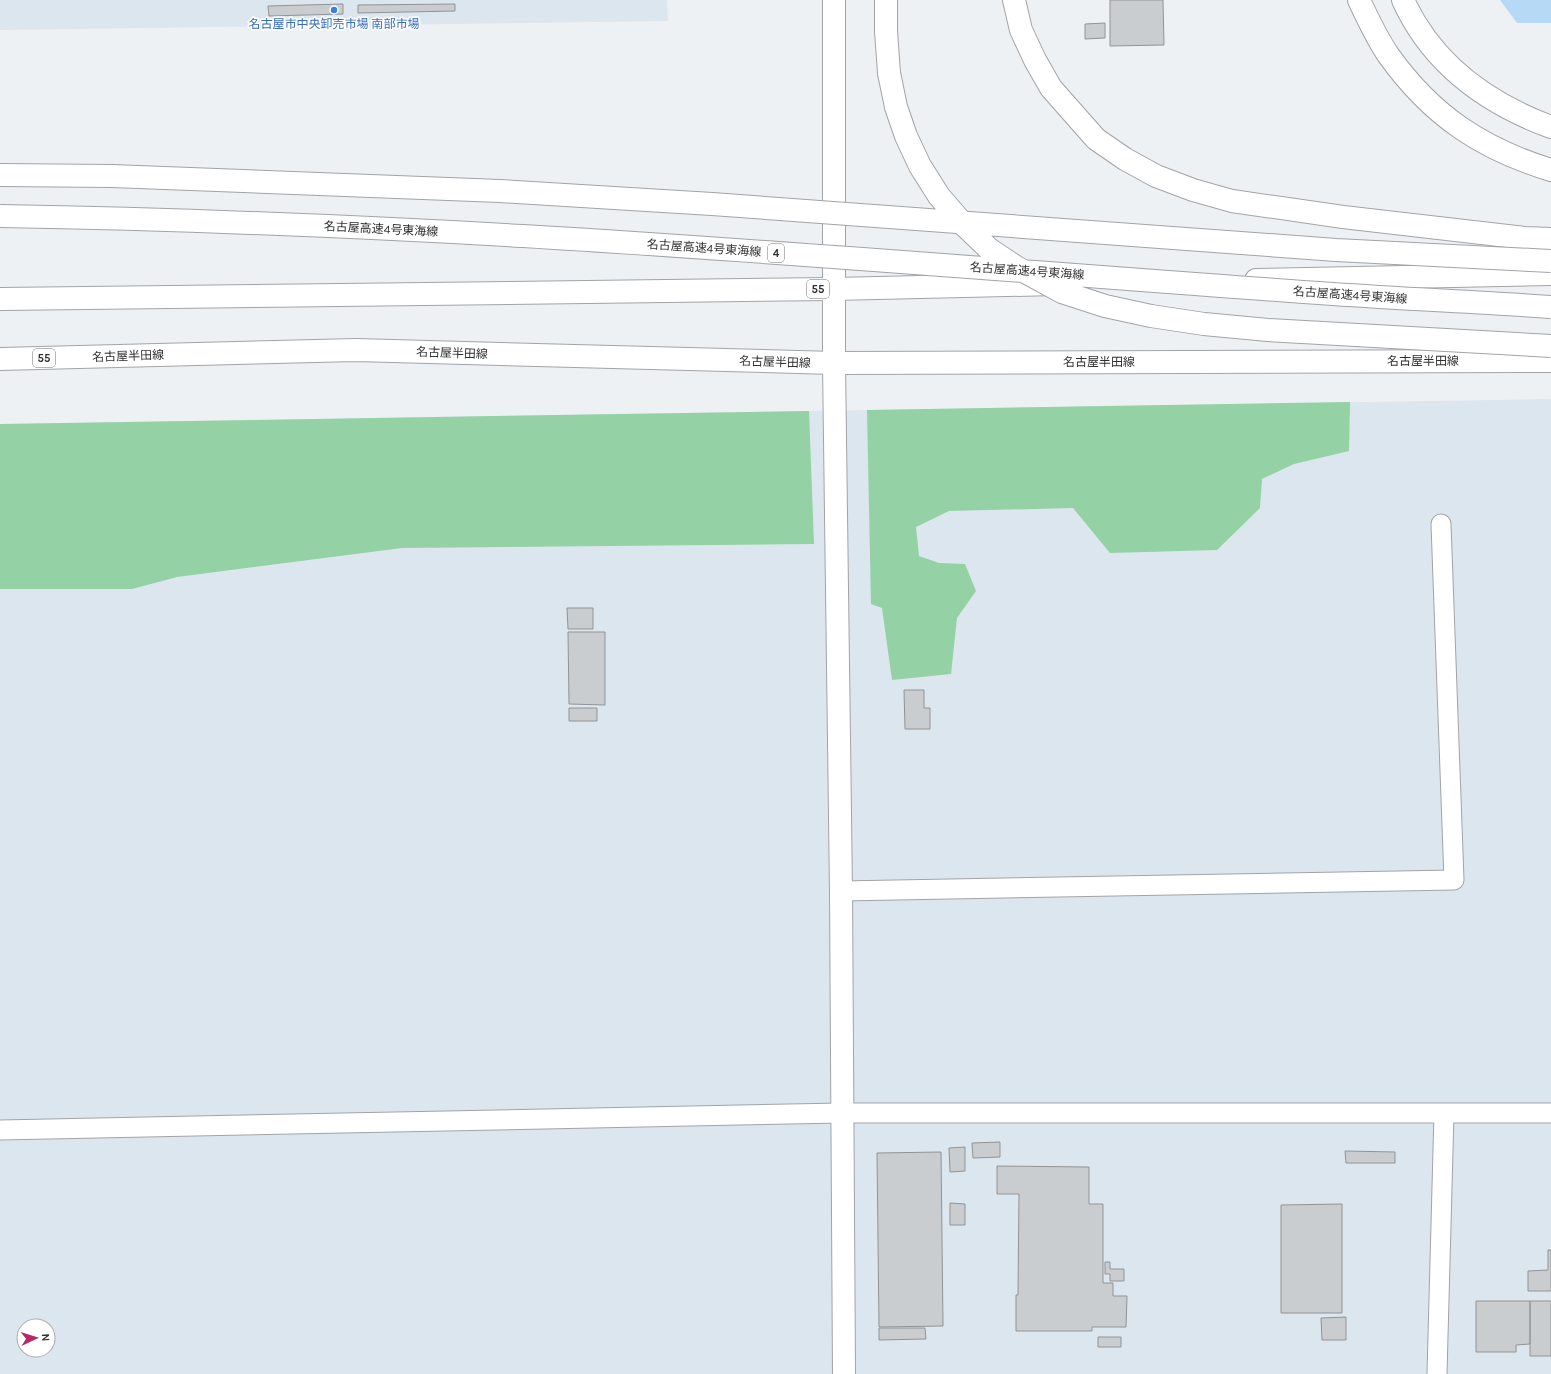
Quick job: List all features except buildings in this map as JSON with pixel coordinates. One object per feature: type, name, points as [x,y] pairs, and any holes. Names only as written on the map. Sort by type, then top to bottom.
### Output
[{"type":"main road","points":[[834,0],[834,363],[841,891],[844,1374]]},
{"type":"main road","points":[[886,0],[886,31],[889,73],[896,107],[906,136],[920,166],[939,196],[964,225],[989,249],[1016,267],[1062,292],[1105,306],[1151,316],[1204,324],[1275,331],[1551,346]]},
{"type":"main road","points":[[1014,0],[1024,36],[1034,60],[1051,88],[1096,139],[1125,159],[1156,176],[1193,190],[1232,201],[1343,217],[1525,238],[1551,239]]},
{"type":"main road","points":[[1359,0],[1389,56],[1411,84],[1436,108],[1462,130],[1494,148],[1528,163],[1551,170]]},
{"type":"main road","points":[[1403,0],[1425,40],[1445,62],[1469,84],[1496,102],[1524,117],[1551,127]]},
{"type":"main road","points":[[0,174],[112,176],[500,191],[712,204],[1336,250],[1551,261]]},
{"type":"main road","name":"名古屋高速4号東海線","points":[[0,216],[268,224],[520,236],[695,247],[1337,294],[1551,307]]},
{"type":"main road","name":"55","points":[[0,299],[834,289],[1551,274]]},
{"type":"main road","name":"名古屋半田線","points":[[0,359],[356,350],[834,363],[1551,361]]},
{"type":"lane","points":[[841,891],[1454,880],[1441,524]]},
{"type":"lane","points":[[0,1130],[842,1113],[1551,1113]]},
{"type":"lane","points":[[1437,1374],[1444,1113]]},
{"type":"shaded area","name":"名古屋市中央卸売市場 南部市場","points":[[0,0],[667,0],[668,21],[0,30]]},
{"type":"shaded area","points":[[1551,399],[1551,1374],[0,1374],[0,424]]},
{"type":"green space","points":[[1350,402],[1349,451],[1294,464],[1262,479],[1260,508],[1217,550],[1110,553],[1073,508],[949,511],[916,527],[919,556],[939,563],[965,564],[976,591],[957,618],[951,674],[892,680],[882,608],[871,604],[867,410]]},
{"type":"green space","points":[[809,411],[814,544],[402,548],[177,577],[132,589],[0,589],[0,424]]},
{"type":"water","points":[[1500,0],[1551,0],[1551,23],[1517,23]]},
{"type":"place","name":"名古屋市中央卸売市場 南部市場","points":[[334,10]]}]
